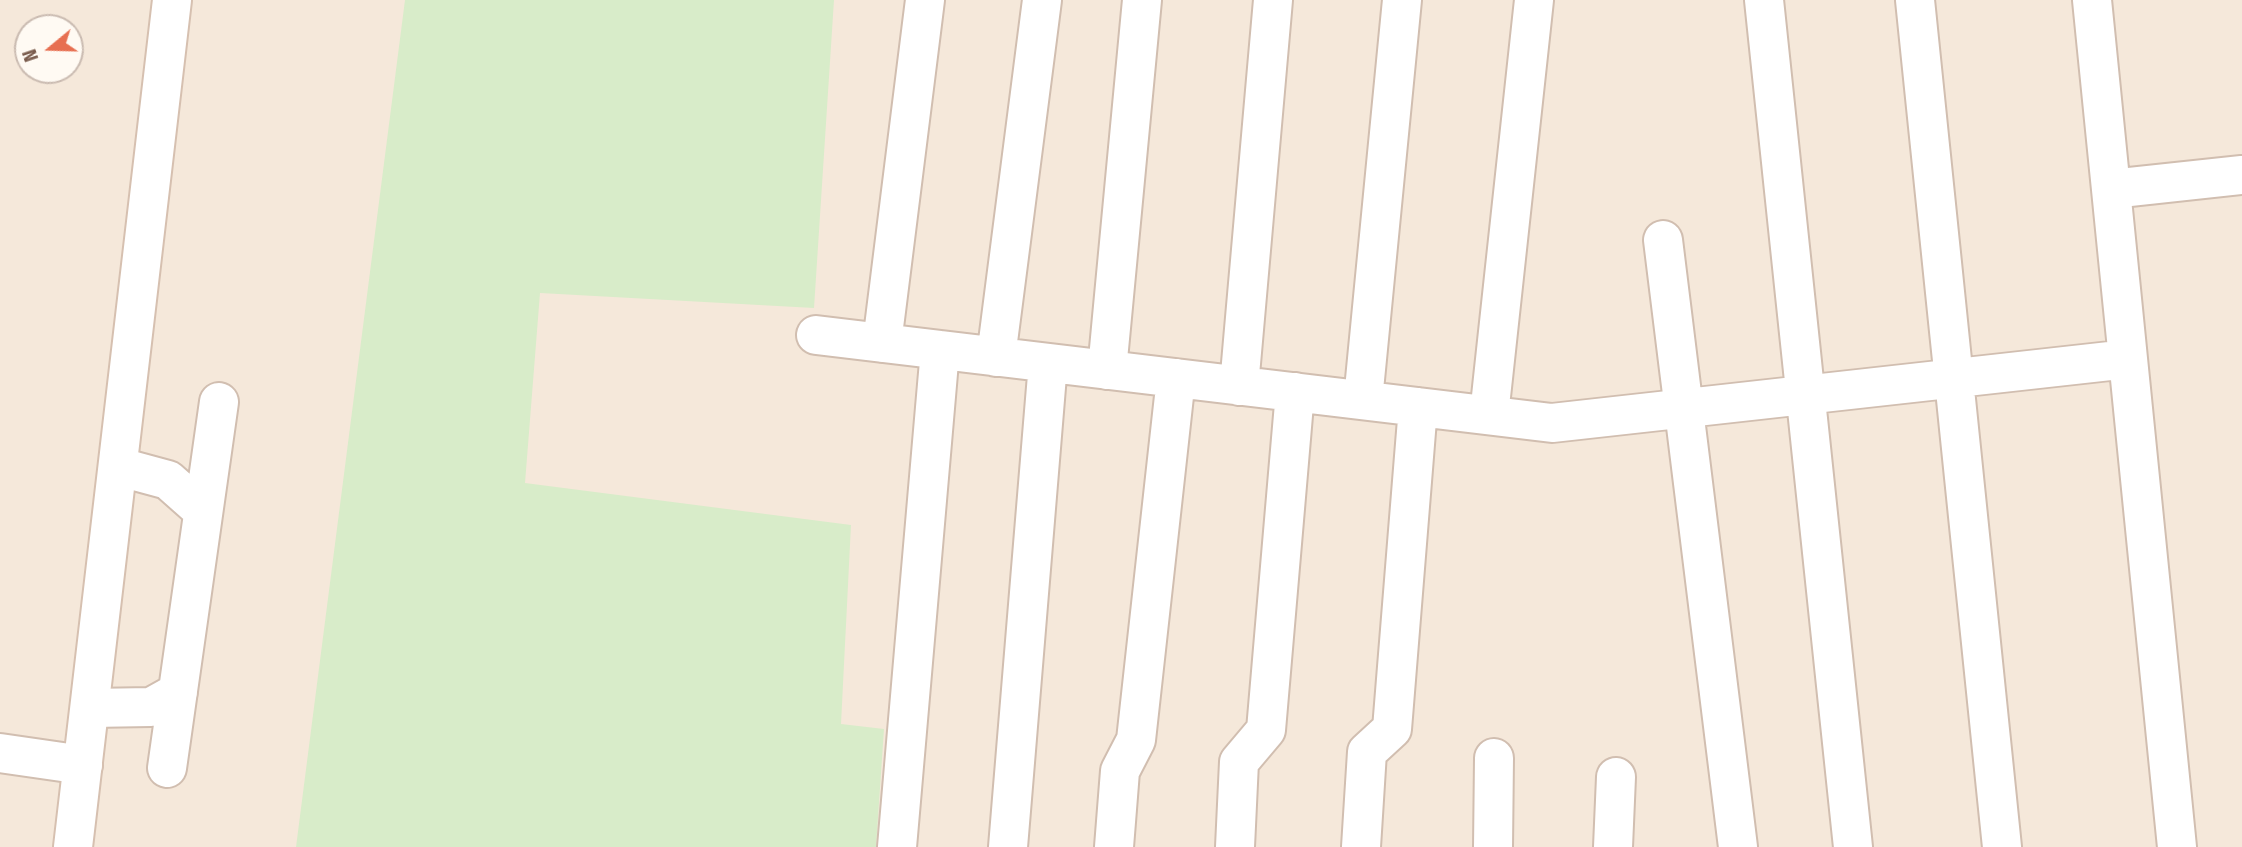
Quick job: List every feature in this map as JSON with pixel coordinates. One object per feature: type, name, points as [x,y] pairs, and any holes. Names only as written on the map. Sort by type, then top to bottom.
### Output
[{"type":"street","points":[[73,847],[120,467],[172,0]]},
{"type":"street","points":[[882,343],[925,0]]},
{"type":"street","points":[[996,357],[1042,0]]},
{"type":"street","points":[[1107,370],[1142,0]]},
{"type":"street","points":[[1239,386],[1273,0]]},
{"type":"street","points":[[1363,400],[1402,0]]},
{"type":"street","points":[[1489,415],[1534,0]]},
{"type":"street","points":[[1764,0],[1853,847]]},
{"type":"street","points":[[1914,0],[2002,847]]},
{"type":"street","points":[[2092,0],[2177,847]]},
{"type":"street","points":[[2111,189],[2242,175]]},
{"type":"street","points":[[1663,240],[1738,847]]},
{"type":"street","points":[[816,335],[1552,423],[2128,359]]},
{"type":"street","points":[[897,847],[940,351]]},
{"type":"street","points":[[1008,847],[1048,363]]},
{"type":"street","points":[[1114,847],[1120,771],[1136,740],[1176,378]]},
{"type":"street","points":[[1235,847],[1239,762],[1266,730],[1296,392]]},
{"type":"street","points":[[167,768],[219,402]]},
{"type":"street","points":[[1361,847],[1367,752],[1392,729],[1418,407]]},
{"type":"street","points":[[120,467],[168,480],[204,511]]},
{"type":"street","points":[[90,708],[151,706],[178,692]]},
{"type":"street","points":[[0,753],[83,765]]},
{"type":"street","points":[[1493,847],[1494,758]]},
{"type":"street","points":[[1613,847],[1616,777]]},
{"type":"shaded area","points":[[0,0],[2242,0],[2242,847],[0,847]]},
{"type":"green space","points":[[405,0],[834,0],[814,308],[540,293],[525,483],[851,525],[841,724],[884,729],[876,847],[296,847]]}]
